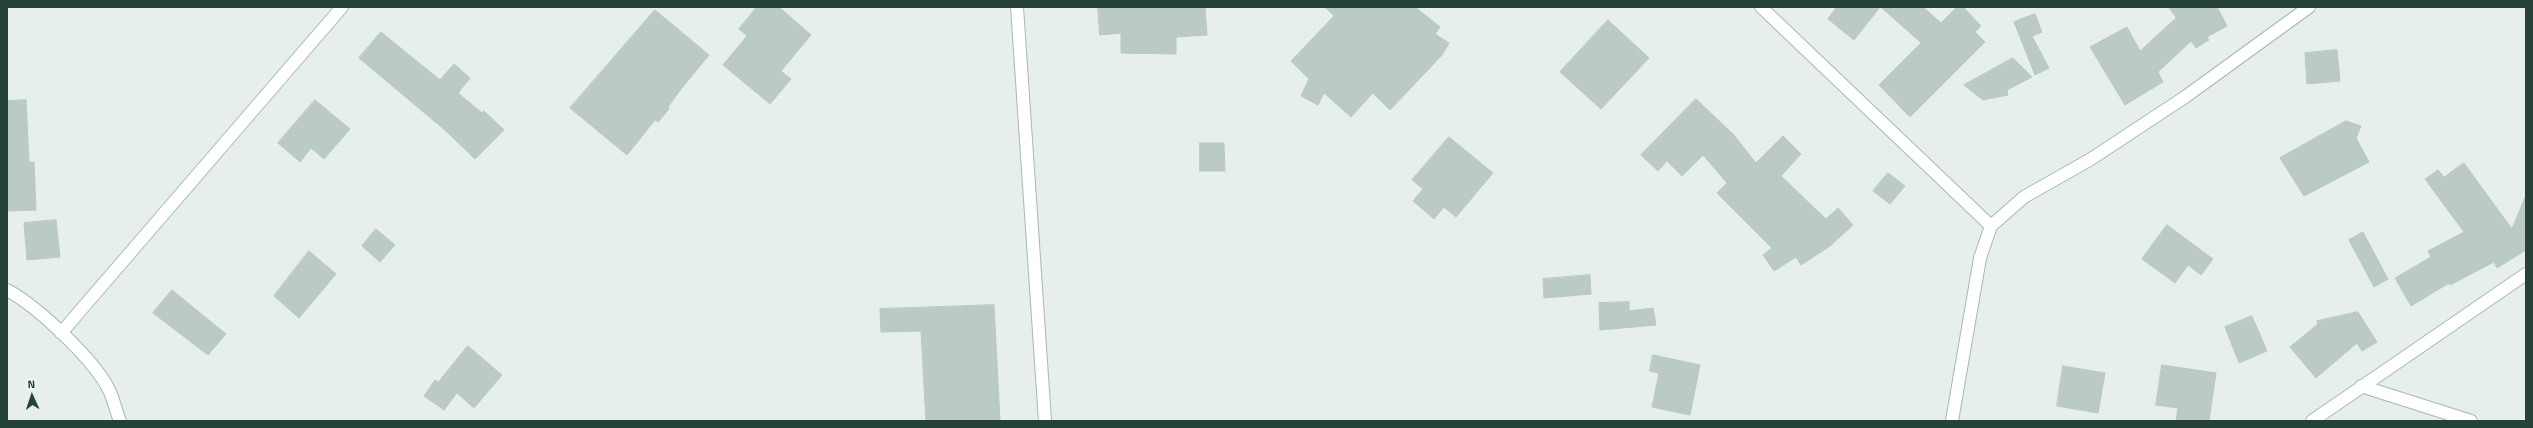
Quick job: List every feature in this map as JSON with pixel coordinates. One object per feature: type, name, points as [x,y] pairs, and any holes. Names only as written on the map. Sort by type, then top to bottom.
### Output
[{"type":"street","points":[[61,333],[342,7]]},
{"type":"street","points":[[1017,7],[1045,421]]},
{"type":"street","points":[[1762,7],[1991,226]]},
{"type":"street","points":[[1952,421],[1980,258],[1991,226],[2024,197],[2091,159],[2185,97],[2309,7]]},
{"type":"street","points":[[2312,421],[2526,274]]},
{"type":"street","points":[[7,290],[42,314],[84,356],[109,391],[120,421]]},
{"type":"street","points":[[2361,386],[2471,421]]},
{"type":"building","points":[[757,7],[779,7],[811,35],[781,71],[791,79],[770,104],[723,65],[747,36],[739,29]]},
{"type":"building","points":[[1098,7],[1205,7],[1207,35],[1176,37],[1176,54],[1121,53],[1121,33],[1100,35]]},
{"type":"building","points":[[1325,7],[1415,7],[1440,27],[1435,34],[1449,43],[1442,55],[1390,110],[1373,93],[1351,117],[1324,93],[1318,105],[1301,96],[1309,79],[1291,61],[1334,16]]},
{"type":"building","points":[[1837,7],[1880,7],[1854,40],[1828,19]]},
{"type":"building","points":[[1881,7],[1923,7],[1941,23],[1957,7],[1963,7],[1981,26],[1975,32],[1985,42],[1910,117],[1879,85],[1921,43]]},
{"type":"building","points":[[2169,7],[2217,7],[2227,26],[2207,37],[2209,40],[2196,48],[2191,41],[2158,72],[2163,82],[2125,105],[2090,47],[2127,27],[2140,51],[2176,18]]},
{"type":"building","points":[[655,10],[709,55],[681,89],[668,107],[669,109],[658,122],[655,120],[627,155],[570,108]]},
{"type":"building","points":[[2035,14],[2042,32],[2032,36],[2049,68],[2035,75],[2014,22]]},
{"type":"building","points":[[1608,20],[1649,58],[1601,109],[1560,72]]},
{"type":"building","points":[[381,32],[440,80],[454,64],[470,78],[458,93],[482,113],[484,111],[504,130],[475,159],[446,131],[359,58]]},
{"type":"building","points":[[2337,50],[2340,81],[2307,84],[2305,53]]},
{"type":"building","points":[[2013,58],[2032,77],[2007,90],[2008,95],[1983,100],[1964,85]]},
{"type":"building","points":[[1696,99],[1733,134],[1756,163],[1783,136],[1801,154],[1781,176],[1826,219],[1838,208],[1853,225],[1830,246],[1801,265],[1796,257],[1774,271],[1763,255],[1772,248],[1717,193],[1727,183],[1703,155],[1682,176],[1667,161],[1658,171],[1641,155]]},
{"type":"building","points":[[26,100],[29,162],[34,162],[36,210],[7,211],[7,101]]},
{"type":"building","points":[[315,100],[350,129],[324,159],[311,148],[300,162],[278,143]]},
{"type":"building","points":[[2346,121],[2361,126],[2356,138],[2369,162],[2304,196],[2280,158]]},
{"type":"building","points":[[1449,137],[1493,173],[1456,217],[1444,207],[1434,219],[1413,201],[1423,189],[1412,180]]},
{"type":"building","points":[[1200,143],[1224,143],[1225,171],[1200,171]]},
{"type":"building","points":[[2464,163],[2512,229],[2526,195],[2526,250],[2497,268],[2494,262],[2450,285],[2449,283],[2411,306],[2395,278],[2431,257],[2428,251],[2464,232],[2425,179],[2438,170],[2444,177]]},
{"type":"building","points":[[1888,173],[1905,186],[1890,204],[1873,191]]},
{"type":"building","points":[[56,220],[60,257],[27,260],[24,223]]},
{"type":"building","points":[[2167,225],[2213,259],[2201,275],[2188,265],[2175,283],[2142,259]]},
{"type":"building","points":[[376,229],[395,245],[380,262],[362,246]]},
{"type":"building","points":[[2363,232],[2388,279],[2374,287],[2349,240]]},
{"type":"building","points":[[309,251],[336,274],[299,318],[274,296]]},
{"type":"building","points":[[1590,275],[1591,294],[1544,298],[1543,279]]},
{"type":"building","points":[[172,290],[226,334],[208,355],[153,313]]},
{"type":"building","points":[[1629,302],[1629,311],[1653,308],[1656,325],[1600,330],[1599,303]]},
{"type":"building","points":[[994,305],[1000,421],[926,421],[921,331],[881,332],[880,309]]},
{"type":"building","points":[[2358,312],[2377,342],[2362,351],[2357,343],[2316,378],[2290,347],[2318,324],[2317,321]]},
{"type":"building","points":[[2252,316],[2267,351],[2239,363],[2225,327]]},
{"type":"building","points":[[468,346],[502,375],[474,408],[457,393],[444,410],[424,396],[435,380],[438,382]]},
{"type":"building","points":[[1653,355],[1700,365],[1690,415],[1652,407],[1659,373],[1650,371]]},
{"type":"building","points":[[2162,365],[2216,373],[2209,421],[2176,421],[2178,408],[2156,405]]},
{"type":"building","points":[[2063,366],[2105,373],[2098,413],[2057,406]]}]
